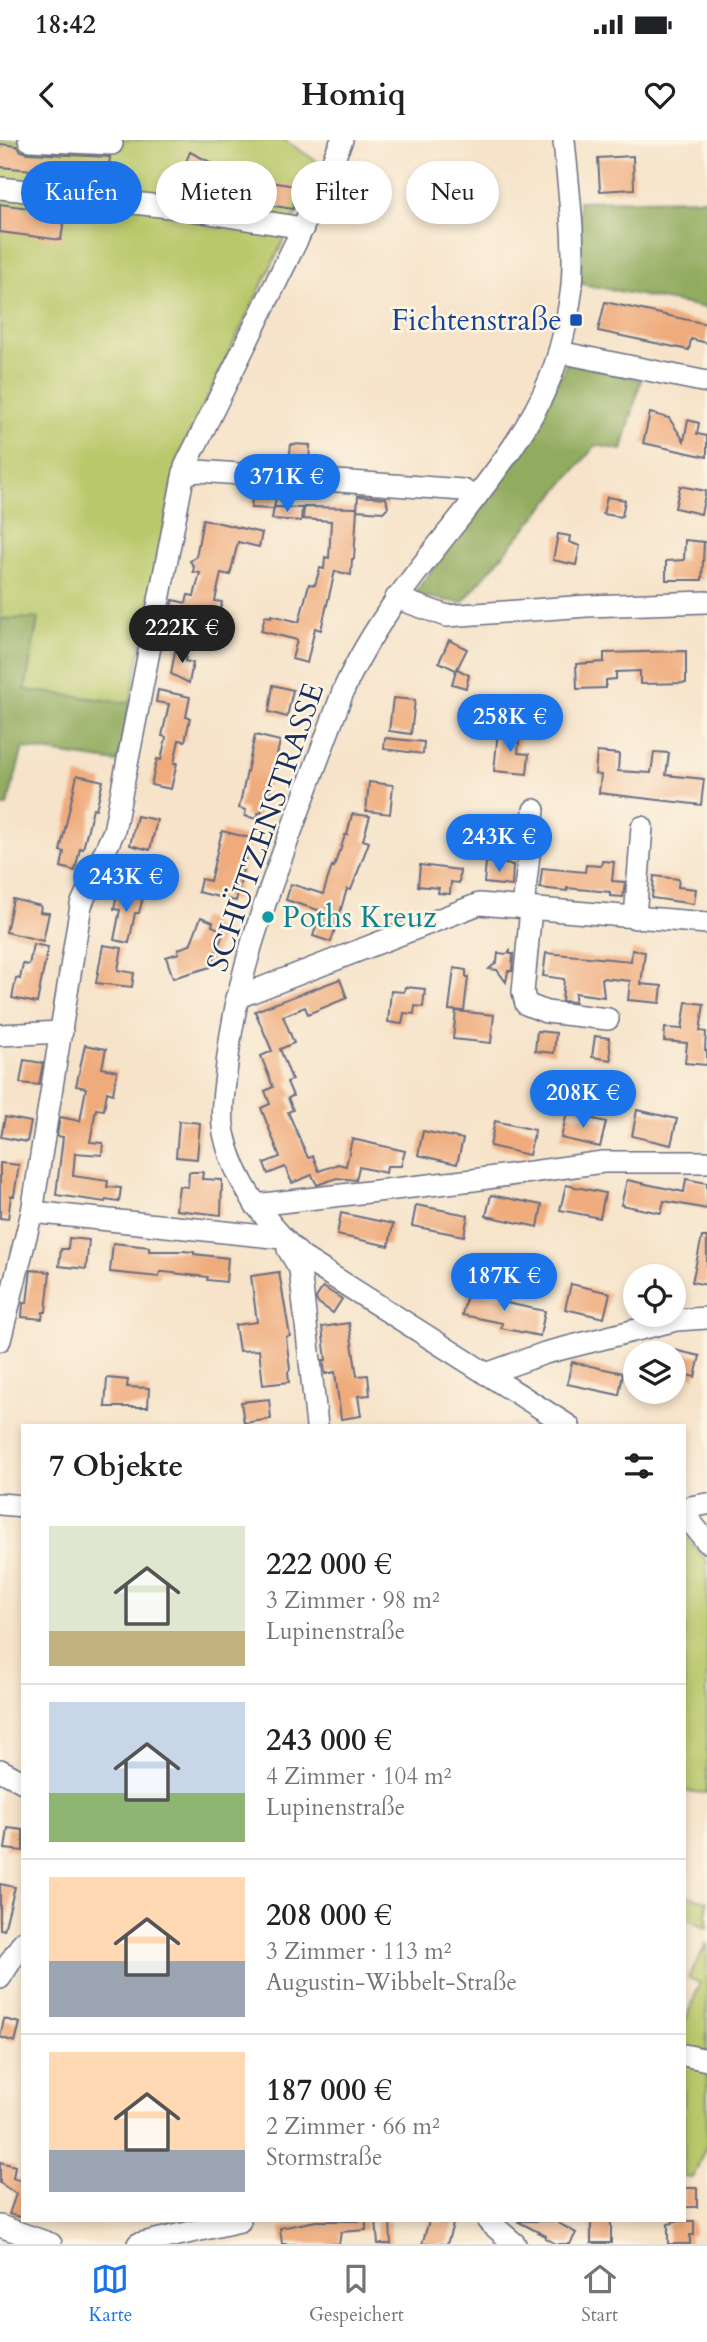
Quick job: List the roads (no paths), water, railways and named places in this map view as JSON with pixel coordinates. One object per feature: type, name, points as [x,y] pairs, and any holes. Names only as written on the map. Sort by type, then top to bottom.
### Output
[{"type":"street","points":[[29,140],[112,144]]},
{"type":"street","points":[[0,1340],[32,1212],[82,905],[114,831],[185,467],[303,228],[342,140]]},
{"type":"street","name":"SCHÜTZENSTRASSE","points":[[564,140],[572,290],[551,376],[524,429],[475,498],[396,598],[356,661],[272,882],[243,971],[236,998],[223,1103],[224,1132],[235,1165],[256,1205],[282,1238],[302,1257],[566,1424]]},
{"type":"street","points":[[0,188],[214,213],[303,228]]},
{"type":"street","points":[[559,352],[707,382]]},
{"type":"street","points":[[184,474],[198,471],[463,490],[475,498]]},
{"type":"street","points":[[396,598],[447,616],[707,601]]},
{"type":"street","points":[[534,810],[523,992],[526,1004],[546,1012],[608,1019]]},
{"type":"street","points":[[635,918],[642,827]]},
{"type":"street","points":[[236,998],[479,904],[707,923]]},
{"type":"street","points":[[0,1035],[62,1032]]},
{"type":"street","points":[[256,1205],[473,1181],[603,1162],[707,1162]]},
{"type":"street","points":[[32,1212],[282,1238],[299,1269],[317,1424]]},
{"type":"street","points":[[486,1374],[545,1353],[676,1320],[707,1318]]},
{"type":"street","points":[[0,1504],[21,1506]]},
{"type":"street","points":[[686,1508],[707,1504]]},
{"type":"street","points":[[686,1516],[707,1542]]},
{"type":"street","points":[[0,1770],[21,1781]]},
{"type":"street","points":[[4,1963],[21,1944]]},
{"type":"street","points":[[686,2055],[707,2060]]},
{"type":"street","points":[[138,2244],[182,2240],[237,2222]]},
{"type":"street","points":[[489,2222],[515,2244]]},
{"type":"street","points":[[0,2226],[51,2244]]},
{"type":"place","name":"Fichtenstraße","points":[[576,320]]},
{"type":"place","name":"Poths Kreuz","points":[[268,917]]}]
